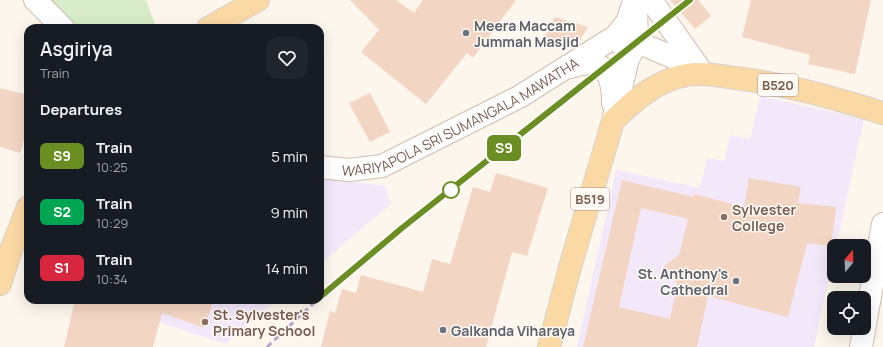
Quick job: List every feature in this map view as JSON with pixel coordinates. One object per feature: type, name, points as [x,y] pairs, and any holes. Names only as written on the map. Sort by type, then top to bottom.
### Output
[{"type":"main road","points":[[215,24],[258,0]]},
{"type":"main road","name":"B520","points":[[672,79],[687,75],[703,74],[759,81],[812,92],[883,113]]},
{"type":"main road","name":"B519","points":[[549,347],[570,267],[614,120],[630,103],[645,92],[672,79]]},
{"type":"main road","points":[[0,284],[24,217]]},
{"type":"street","points":[[35,0],[59,24]]},
{"type":"street","points":[[614,120],[628,59],[637,42],[641,1]]},
{"type":"street","points":[[641,1],[703,74]]},
{"type":"street","name":"WARIYAPOLA SRI SUMANGALA MAWATHA","points":[[324,167],[348,170],[382,166],[519,97],[616,36],[641,1]]},
{"type":"street","points":[[637,42],[684,62],[703,74]]},
{"type":"street","name":"WARIYAPOLA SRI SUMANGALA MAWATHA","points":[[595,49],[637,42]]},
{"type":"street","points":[[568,67],[589,62],[598,64],[605,68],[611,82],[614,120]]},
{"type":"street","points":[[861,347],[883,224]]},
{"type":"shaded area","name":"Sylvester College","points":[[760,96],[864,119],[838,239],[827,239],[828,283],[814,347],[577,347],[616,170],[700,188],[707,158],[724,161],[730,135],[750,139]]},
{"type":"shaded area","points":[[324,178],[385,186],[391,204],[324,261]]},
{"type":"shaded area","name":"St. Sylvester's Primary School","points":[[105,304],[272,304],[225,344]]},
{"type":"green space","points":[[44,0],[146,0],[155,24],[70,24]]},
{"type":"building","points":[[350,0],[396,0],[414,13],[423,0],[516,0],[473,58],[467,53],[426,104],[361,52],[379,30]]},
{"type":"building","points":[[670,0],[698,0],[711,16],[695,29]]},
{"type":"building","points":[[751,0],[871,0],[855,74],[808,64],[810,55],[742,37]]},
{"type":"building","points":[[555,17],[588,27],[577,45],[563,47],[543,40]]},
{"type":"building","points":[[0,88],[24,94],[24,140],[20,153],[0,147]]},
{"type":"building","points":[[370,93],[390,132],[370,142],[349,103]]},
{"type":"building","points":[[496,173],[548,188],[527,256],[512,252],[486,347],[321,347],[330,311],[335,313],[342,289],[356,293],[361,275],[423,292],[432,259],[450,264],[473,187],[490,192]]},
{"type":"building","points":[[749,178],[801,187],[798,203],[836,207],[832,239],[827,239],[827,246],[807,243],[788,317],[708,296],[697,347],[583,347],[622,180],[694,197],[694,194],[744,207]],"holes":[[[641,208],[688,219],[679,255],[663,267],[677,284],[670,319],[619,307]]]},
{"type":"building","points":[[74,304],[213,304],[204,328],[162,313],[153,347],[64,347]]},
{"type":"railway","points":[[324,294],[402,228],[690,0]]},
{"type":"railway","points":[[267,347],[313,304]]},
{"type":"train","name":"S9","points":[[324,293],[402,228],[690,0]]},
{"type":"place","name":"Meera Maccam Jummah Masjid","points":[[466,33]]},
{"type":"place","name":"Sylvester College","points":[[724,217]]},
{"type":"place","name":"St. Anthony's Cathedral","points":[[736,281]]},
{"type":"place","name":"St. Sylvester's Primary School","points":[[205,322]]},
{"type":"place","name":"Galkanda Viharaya","points":[[443,330]]}]
